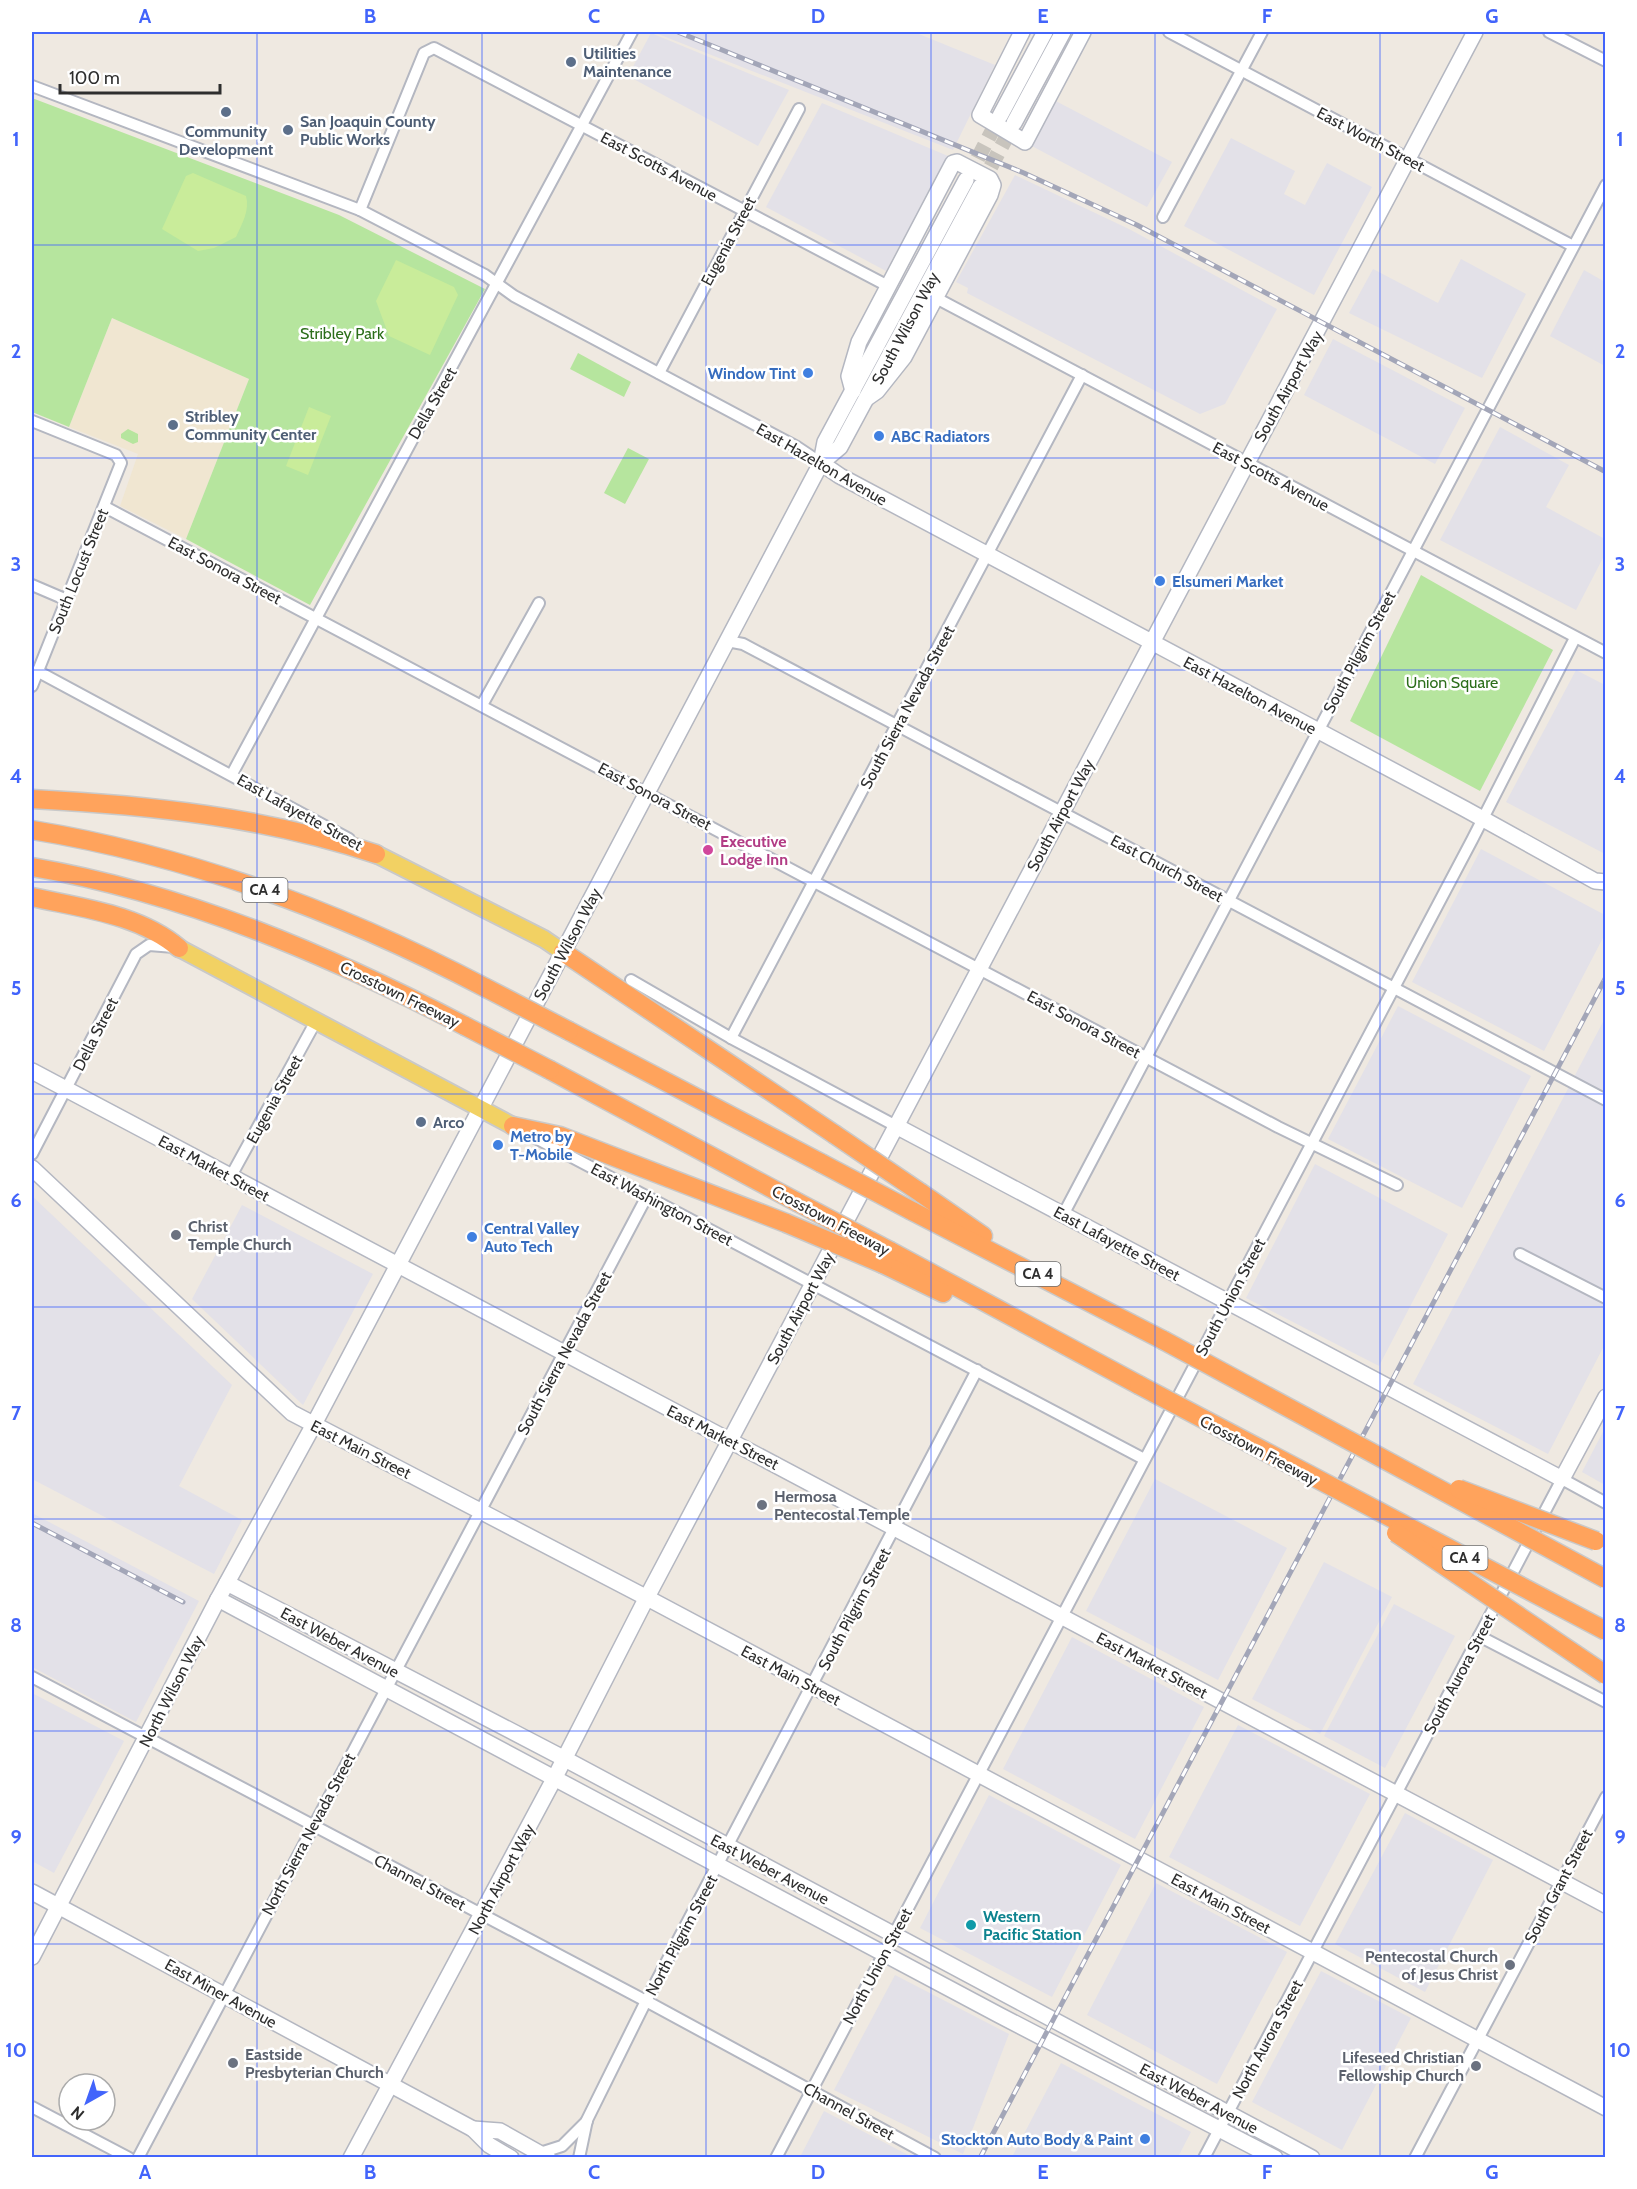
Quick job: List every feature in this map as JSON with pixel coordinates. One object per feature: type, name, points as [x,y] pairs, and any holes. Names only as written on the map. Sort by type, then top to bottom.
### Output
[{"type":"highway","points":[[32,799],[153,809],[276,827],[341,842],[376,854]]},
{"type":"highway","name":"CA 4","points":[[32,830],[174,861],[273,893],[393,942],[1040,1275],[1605,1579]]},
{"type":"highway","name":"Crosstown Freeway","points":[[32,867],[164,899],[260,932],[372,978],[797,1202],[948,1296],[1024,1324],[1324,1485],[1605,1631]]},
{"type":"highway","points":[[32,897],[118,916],[166,936],[179,948]]},
{"type":"highway","points":[[563,952],[1040,1275]]},
{"type":"highway","points":[[513,1126],[560,1136],[786,1223],[886,1258]]},
{"type":"highway","points":[[1390,1462],[1605,1545]]},
{"type":"highway","points":[[1324,1485],[1605,1675]]},
{"type":"main road","points":[[1022,32],[980,116],[1025,142],[1083,32]]},
{"type":"main road","points":[[1045,32],[1007,119],[1063,32]]},
{"type":"main road","name":"South Airport Way","points":[[646,1599],[1475,32]]},
{"type":"main road","points":[[957,162],[990,179],[993,185],[898,368],[860,395],[849,376],[859,342],[888,286],[953,163],[957,162]]},
{"type":"main road","name":"South Wilson Way","points":[[313,1426],[821,463],[840,447],[860,395],[973,183]]},
{"type":"main road","name":"East Hazelton Avenue","points":[[821,463],[840,476],[1600,882],[1605,895]]},
{"type":"main road","name":"East Lafayette Street","points":[[376,854],[544,939],[563,952]]},
{"type":"main road","name":"East Washington Street","points":[[179,948],[513,1126]]},
{"type":"main road","name":"East Market Street","points":[[32,1071],[1605,1905]]},
{"type":"main road","name":"East Lafayette Street","points":[[896,1126],[1562,1479]]},
{"type":"main road","name":"East Main Street","points":[[32,1168],[287,1410],[313,1426],[480,1511],[1605,2108]]},
{"type":"main road","name":"South Aurora Street","points":[[1562,1479],[1605,1396]]},
{"type":"main road","name":"North Wilson Way","points":[[32,1957],[218,1599],[313,1426]]},
{"type":"main road","name":"East Weber Avenue","points":[[227,1583],[565,1759],[1312,2157]]},
{"type":"main road","name":"East Weber Avenue","points":[[218,1599],[883,1953],[1275,2157]]},
{"type":"main road","name":"North Airport Way","points":[[351,2157],[565,1759],[646,1599]]},
{"type":"main road","name":"East Miner Avenue","points":[[32,1892],[473,2129],[489,2145],[512,2157]]},
{"type":"main road","name":"East Miner Avenue","points":[[473,2129],[500,2131],[544,2155]]},
{"type":"street","name":"Della Street","points":[[232,774],[315,617],[498,285],[632,32]]},
{"type":"street","name":"East Worth Street","points":[[1169,32],[1573,246]]},
{"type":"street","points":[[1163,217],[1262,32]]},
{"type":"street","points":[[1549,32],[1605,61]]},
{"type":"street","name":"East Scotts Avenue","points":[[360,210],[424,53],[429,49],[437,49],[888,286]]},
{"type":"street","name":"East Hazelton Avenue","points":[[32,86],[360,210],[485,275],[514,296],[797,447],[821,463]]},
{"type":"street","name":"Eugenia Street","points":[[659,374],[799,109]]},
{"type":"street","name":"South Pilgrim Street","points":[[1063,1215],[1605,185]]},
{"type":"street","name":"East Scotts Avenue","points":[[936,298],[1605,653]]},
{"type":"street","name":"South Sierra Nevada Street","points":[[731,1038],[1082,375]]},
{"type":"street","name":"South Locust Street","points":[[32,421],[119,457],[120,468],[32,686]]},
{"type":"street","name":"East Sonora Street","points":[[105,507],[1311,1144],[1397,1185]]},
{"type":"street","points":[[32,585],[67,600]]},
{"type":"street","points":[[482,705],[539,603]]},
{"type":"street","name":"South Union Street","points":[[978,1774],[1394,988],[1575,638]]},
{"type":"street","name":"East Church Street","points":[[726,641],[743,644],[1605,1100]]},
{"type":"street","name":"East Lafayette Street","points":[[37,671],[232,774],[376,854]]},
{"type":"street","name":"Della Street","points":[[32,1154],[136,954],[149,945],[179,948]]},
{"type":"street","name":"East Lafayette Street","points":[[631,980],[731,1038],[896,1126]]},
{"type":"street","name":"Eugenia Street","points":[[231,1176],[316,1021]]},
{"type":"street","name":"East Washington Street","points":[[513,1126],[1144,1459]]},
{"type":"street","name":"South Sierra Nevada Street","points":[[480,1511],[647,1196]]},
{"type":"street","points":[[1520,1254],[1605,1298]]},
{"type":"street","name":"South Pilgrim Street","points":[[812,1687],[977,1370]]},
{"type":"street","name":"East Lafayette Street","points":[[1562,1479],[1605,1503]]},
{"type":"street","name":"South Aurora Street","points":[[1313,1952],[1562,1479]]},
{"type":"street","name":"North Sierra Nevada Street","points":[[138,2157],[480,1511]]},
{"type":"street","points":[[1479,1636],[1605,1702]]},
{"type":"street","name":"Channel Street","points":[[32,1677],[646,2001],[935,2157]]},
{"type":"street","name":"North Pilgrim Street","points":[[579,2157],[587,2120],[646,2001],[812,1687]]},
{"type":"street","name":"North Union Street","points":[[776,2157],[978,1774]]},
{"type":"street","name":"South Grant Street","points":[[1415,2157],[1605,1797]]},
{"type":"street","name":"North Aurora Street","points":[[1204,2157],[1313,1952]]},
{"type":"street","points":[[32,2107],[129,2157]]},
{"type":"street","name":"North Pilgrim Street","points":[[544,2155],[562,2146],[587,2120]]},
{"type":"shaded area","points":[[653,32],[914,32],[995,65],[953,150]]},
{"type":"shaded area","points":[[651,33],[789,90],[758,146],[628,76]]},
{"type":"shaded area","points":[[1052,99],[1172,162],[1147,207],[1028,144]]},
{"type":"shaded area","points":[[822,103],[948,156],[886,271],[766,207]]},
{"type":"shaded area","points":[[1231,138],[1295,171],[1284,194],[1305,205],[1327,163],[1372,187],[1314,295],[1184,226]]},
{"type":"shaded area","points":[[1015,175],[1129,229],[1277,309],[1225,404],[1200,414],[967,293],[968,288],[956,282]]},
{"type":"shaded area","points":[[1461,259],[1526,294],[1482,378],[1349,313],[1373,269],[1438,303]]},
{"type":"shaded area","points":[[1584,270],[1605,282],[1605,366],[1550,336]]},
{"type":"shaded area","points":[[112,318],[249,379],[186,539],[120,506],[138,454],[69,427]]},
{"type":"shaded area","points":[[1333,339],[1465,408],[1435,464],[1304,395]]},
{"type":"shaded area","points":[[1500,427],[1569,465],[1546,507],[1605,539],[1605,554],[1576,610],[1440,540]]},
{"type":"shaded area","points":[[1576,670],[1605,685],[1605,854],[1506,802]]},
{"type":"shaded area","points":[[1481,849],[1605,915],[1605,934],[1544,1051],[1412,982]]},
{"type":"shaded area","points":[[1398,1006],[1531,1076],[1462,1208],[1328,1139]]},
{"type":"shaded area","points":[[1605,1018],[1605,1344],[1548,1454],[1413,1384]]},
{"type":"shaded area","points":[[1315,1164],[1448,1234],[1379,1366],[1246,1298]]},
{"type":"shaded area","points":[[32,1196],[232,1385],[179,1486],[242,1520],[214,1574],[32,1479]]},
{"type":"shaded area","points":[[242,1205],[373,1274],[303,1405],[192,1299]]},
{"type":"shaded area","points":[[1605,1428],[1605,1485],[1582,1472]]},
{"type":"shaded area","points":[[1155,1479],[1287,1548],[1218,1680],[1086,1611]]},
{"type":"shaded area","points":[[32,1513],[199,1601],[136,1722],[32,1667]]},
{"type":"shaded area","points":[[1324,1562],[1392,1597],[1320,1734],[1252,1699]]},
{"type":"shaded area","points":[[1394,1604],[1455,1636],[1385,1768],[1324,1736]]},
{"type":"shaded area","points":[[1072,1637],[1204,1707],[1135,1839],[1003,1769]]},
{"type":"shaded area","points":[[32,1693],[124,1741],[54,1873],[32,1861]]},
{"type":"shaded area","points":[[1238,1725],[1370,1794],[1300,1926],[1169,1857]]},
{"type":"shaded area","points":[[989,1795],[1121,1865],[1052,1997],[920,1928]]},
{"type":"shaded area","points":[[1405,1813],[1493,1860],[1425,1992],[1335,1944]]},
{"type":"shaded area","points":[[1156,1883],[1287,1952],[1217,2084],[1087,2015]]},
{"type":"shaded area","points":[[1321,1971],[1411,2018],[1342,2150],[1252,2102]]},
{"type":"shaded area","points":[[895,1975],[1009,2034],[963,2154],[834,2090]]},
{"type":"shaded area","points":[[1061,2063],[1191,2132],[1178,2157],[1012,2157]]},
{"type":"shaded area","points":[[824,2111],[912,2157],[800,2157]]},
{"type":"green space","name":"Stribley Park","points":[[32,98],[339,215],[485,289],[310,605],[186,539],[249,379],[112,318],[69,427],[32,412]]},
{"type":"green space","points":[[193,173],[246,196],[247,201],[245,217],[236,237],[214,248],[198,251],[162,229],[186,176]]},
{"type":"green space","points":[[396,260],[454,287],[458,295],[430,355],[389,336],[376,301]]},
{"type":"green space","points":[[578,353],[631,382],[624,397],[570,369]]},
{"type":"green space","points":[[309,407],[331,416],[308,475],[286,466]]},
{"type":"green space","points":[[128,429],[138,434],[138,442],[133,444],[121,438],[121,434]]},
{"type":"green space","points":[[628,448],[649,459],[625,504],[604,493]]},
{"type":"green space","name":"Union Square","points":[[1421,575],[1553,650],[1480,791],[1350,721]]},
{"type":"tunnel","points":[[967,179],[1000,116]]},
{"type":"tunnel","points":[[980,187],[1014,123]]},
{"type":"railway","points":[[678,32],[1024,173],[1137,225],[1606,472]]},
{"type":"railway","points":[[980,2158],[1606,977]]},
{"type":"railway","points":[[32,1523],[183,1602]]},
{"type":"place","name":"Utilities Maintenance","points":[[571,62]]},
{"type":"place","name":"Community Development","points":[[226,112]]},
{"type":"place","name":"San Joaquin County Public Works","points":[[288,130]]},
{"type":"place","name":"Window Tint","points":[[808,373]]},
{"type":"place","name":"Stribley Community Center","points":[[173,425]]},
{"type":"place","name":"ABC Radiators","points":[[879,436]]},
{"type":"place","name":"Elsumeri Market","points":[[1160,581]]},
{"type":"place","name":"Executive Lodge Inn","points":[[708,850]]},
{"type":"place","name":"Arco","points":[[421,1122]]},
{"type":"place","name":"Metro by T-Mobile","points":[[498,1145]]},
{"type":"place","name":"Christ Temple Church","points":[[176,1235]]},
{"type":"place","name":"Central Valley Auto Tech","points":[[472,1237]]},
{"type":"place","name":"Hermosa Pentecostal Temple","points":[[762,1505]]},
{"type":"place","name":"Western Pacific Station","points":[[971,1925]]},
{"type":"place","name":"Pentecostal Church of Jesus Christ","points":[[1510,1965]]},
{"type":"place","name":"Eastside Presbyterian Church","points":[[233,2063]]},
{"type":"place","name":"Lifeseed Christian Fellowship Church","points":[[1476,2066]]},
{"type":"place","name":"Stockton Auto Body & Paint","points":[[1145,2139]]}]
